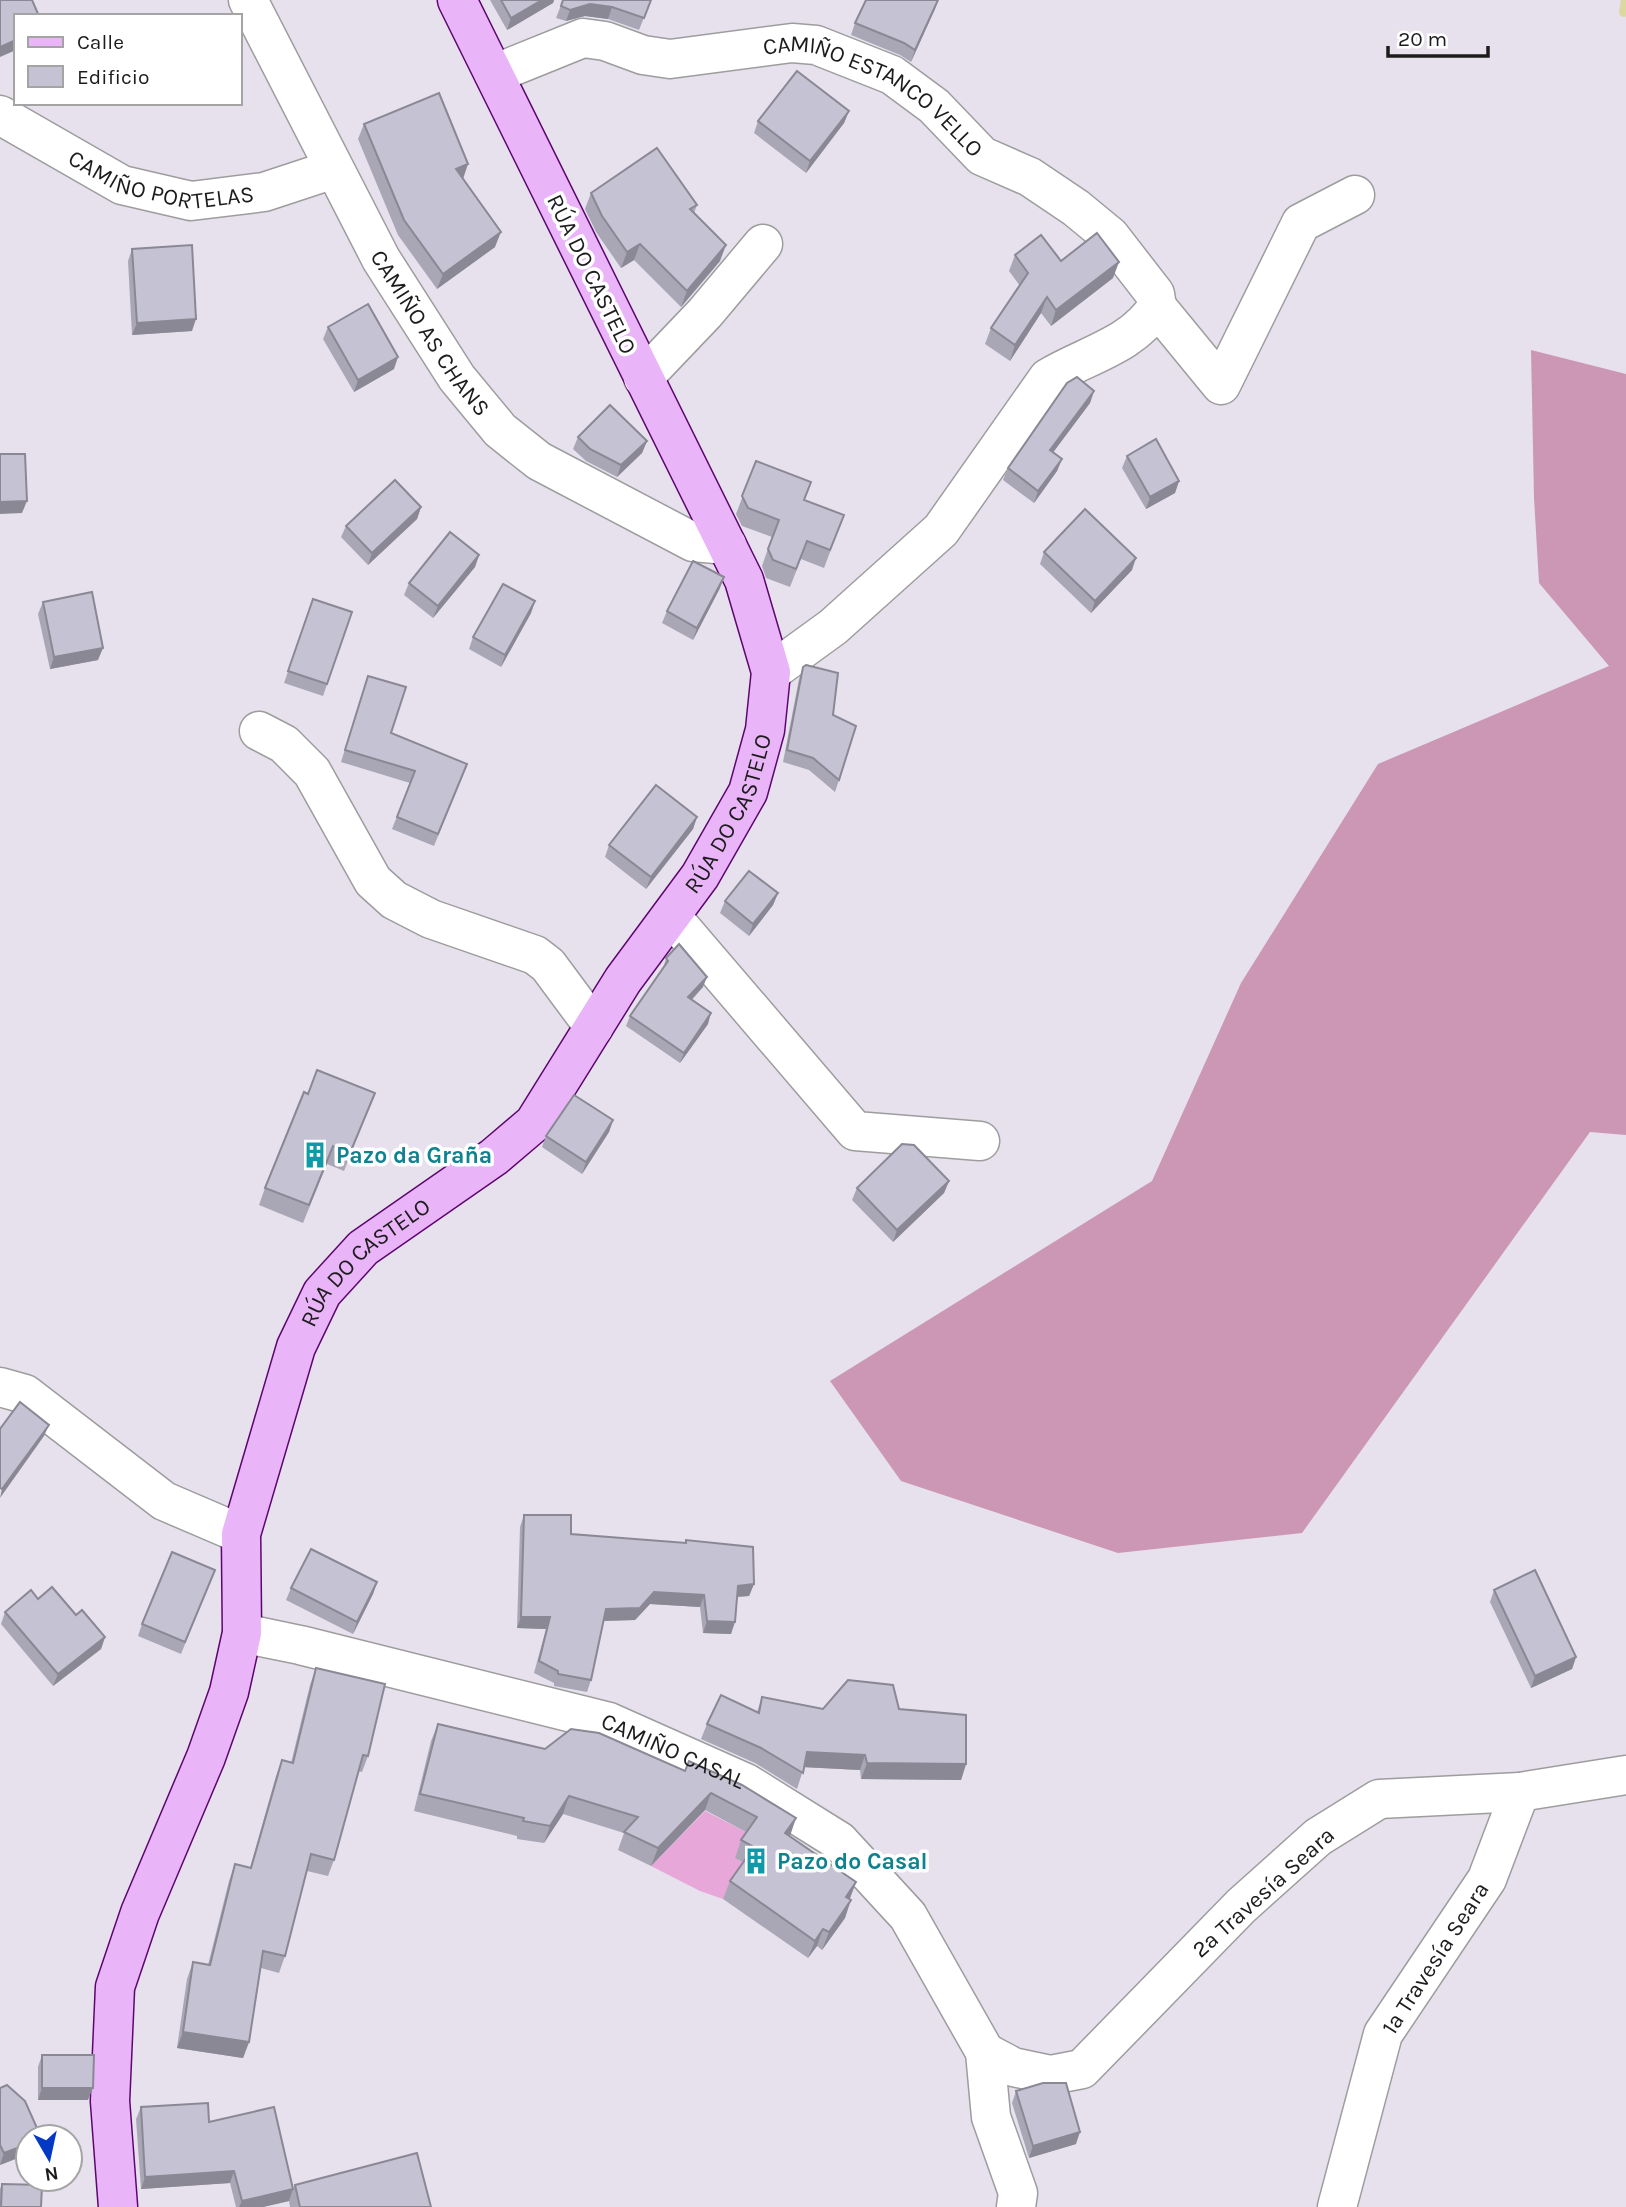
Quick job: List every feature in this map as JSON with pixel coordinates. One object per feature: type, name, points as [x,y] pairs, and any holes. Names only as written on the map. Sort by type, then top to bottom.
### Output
[{"type":"street","name":"CAMIÑO AS CHANS","points":[[248,0],[382,259],[457,378],[499,430],[539,461],[692,542],[727,545]]},
{"type":"street","name":"RÚA DO CASTELO","points":[[118,2207],[110,2101],[115,1987],[140,1913],[211,1744],[229,1692],[242,1633],[241,1534],[296,1347],[322,1293],[363,1248],[494,1157],[534,1124],[623,981],[700,876],[748,792],[765,730],[771,672],[744,580],[457,0]]},
{"type":"street","name":"CAMIÑO ESTANCO VELLO","points":[[494,74],[583,38],[605,41],[643,55],[670,59],[792,43],[816,45],[892,75],[934,106],[982,156],[1030,177],[1076,208],[1110,236],[1155,294],[1157,307],[1221,385],[1301,223],[1355,195]]},
{"type":"street","name":"CAMIÑO PORTELAS","points":[[0,116],[122,186],[191,201],[264,191],[334,169]]},
{"type":"street","points":[[643,378],[705,313],[763,244]]},
{"type":"street","points":[[771,672],[833,627],[941,530],[1048,378],[1070,365],[1117,345],[1150,318],[1157,307]]},
{"type":"street","points":[[260,731],[284,744],[312,772],[373,881],[394,900],[431,919],[535,955],[548,965],[594,1027]]},
{"type":"street","points":[[671,916],[855,1131],[980,1141]]},
{"type":"street","points":[[0,1387],[25,1394],[164,1501],[241,1534]]},
{"type":"street","name":"CAMIÑO CASAL","points":[[242,1633],[609,1722],[746,1783],[839,1841],[908,1916],[985,2052]]},
{"type":"street","name":"2ª Travesía Seara","points":[[985,2052],[1013,2067],[1051,2075],[1082,2069],[1241,1906],[1318,1837],[1378,1799],[1520,1792],[1626,1775]]},
{"type":"street","name":"1ª Travesía Seara","points":[[1337,2207],[1383,2034],[1488,1879],[1520,1792]]},
{"type":"street","points":[[985,2052],[991,2117],[1018,2193],[1016,2207]]},
{"type":"shaded area","points":[[1531,350],[1626,374],[1626,1135],[1590,1132],[1302,1533],[1118,1553],[901,1481],[830,1381],[1152,1181],[1241,983],[1378,764],[1609,666],[1539,583]]},
{"type":"shaded area","points":[[705,1811],[750,1834],[748,1865],[723,1899],[700,1891],[651,1866]]},
{"type":"building","points":[[0,0],[32,0],[38,14],[14,14],[14,41],[0,47]]},
{"type":"building","points":[[501,0],[542,0],[511,18]]},
{"type":"building","points":[[563,0],[651,0],[644,18],[612,7],[590,4],[570,10],[561,6]]},
{"type":"building","points":[[866,0],[938,0],[915,50],[855,23]]},
{"type":"building","points":[[797,71],[849,111],[810,161],[758,121]]},
{"type":"building","points":[[439,93],[468,164],[456,169],[501,232],[443,274],[404,220],[364,124]]},
{"type":"building","points":[[657,148],[697,205],[690,209],[726,245],[687,291],[640,244],[627,252],[602,216],[591,193]]},
{"type":"building","points":[[1097,233],[1119,262],[1056,310],[1047,297],[1015,345],[991,328],[1028,273],[1015,255],[1041,235],[1061,261]]},
{"type":"building","points":[[192,245],[196,319],[137,323],[132,249]]},
{"type":"building","points":[[368,304],[398,357],[358,380],[328,327]]},
{"type":"building","points":[[1077,377],[1094,391],[1050,450],[1062,459],[1038,491],[1008,468],[1067,383]]},
{"type":"building","points":[[610,405],[647,441],[621,465],[590,449],[578,437]]},
{"type":"building","points":[[1156,439],[1179,481],[1150,497],[1127,456]]},
{"type":"building","points":[[0,454],[25,454],[27,501],[0,502]]},
{"type":"building","points":[[756,461],[811,482],[804,500],[844,515],[830,550],[807,541],[796,569],[773,560],[768,549],[779,520],[748,508],[742,496]]},
{"type":"building","points":[[395,480],[421,507],[372,553],[346,526]]},
{"type":"building","points":[[1085,509],[1136,558],[1095,601],[1044,552]]},
{"type":"building","points":[[450,532],[479,555],[438,606],[409,583]]},
{"type":"building","points":[[693,561],[724,577],[697,628],[667,611]]},
{"type":"building","points":[[503,584],[535,601],[505,655],[473,637]]},
{"type":"building","points":[[92,592],[103,648],[54,657],[43,602]]},
{"type":"building","points":[[313,599],[352,612],[327,684],[288,671]]},
{"type":"building","points":[[806,665],[838,673],[833,715],[856,726],[839,780],[813,758],[787,750],[803,667]]},
{"type":"building","points":[[368,676],[406,687],[391,733],[467,764],[438,834],[397,817],[415,771],[345,750]]},
{"type":"building","points":[[656,785],[697,817],[651,877],[609,845]]},
{"type":"building","points":[[749,871],[778,893],[753,924],[725,901]]},
{"type":"building","points":[[679,944],[707,977],[688,997],[711,1013],[684,1053],[630,1016],[668,961],[666,958]]},
{"type":"building","name":"Pazo da Graña","points":[[317,1070],[375,1093],[350,1153],[333,1146],[309,1205],[265,1188],[304,1092],[308,1094]]},
{"type":"building","points":[[574,1095],[613,1120],[586,1162],[546,1136]]},
{"type":"building","points":[[902,1144],[914,1145],[949,1181],[897,1230],[857,1188]]},
{"type":"building","points":[[20,1402],[49,1425],[2,1489],[0,1429]]},
{"type":"building","points":[[524,1515],[571,1515],[571,1534],[686,1543],[686,1540],[753,1547],[754,1584],[738,1586],[735,1622],[707,1621],[704,1595],[654,1592],[640,1608],[606,1609],[591,1680],[558,1674],[558,1671],[539,1661],[550,1617],[521,1617]]},
{"type":"building","points":[[311,1549],[377,1582],[357,1622],[291,1588]]},
{"type":"building","points":[[172,1552],[215,1570],[185,1642],[142,1624]]},
{"type":"building","points":[[1535,1570],[1576,1657],[1535,1676],[1494,1590]]},
{"type":"building","points":[[52,1587],[76,1615],[82,1610],[105,1637],[58,1674],[5,1612],[31,1590],[38,1599]]},
{"type":"building","points":[[316,1668],[385,1684],[368,1756],[363,1755],[334,1860],[311,1854],[285,1956],[263,1951],[249,2042],[183,2032],[193,1962],[210,1965],[235,1864],[251,1868],[282,1760],[293,1763]]},
{"type":"building","points":[[848,1680],[893,1685],[899,1709],[966,1715],[966,1764],[867,1763],[865,1755],[807,1752],[803,1773],[761,1748],[707,1724],[721,1695],[759,1713],[762,1697],[823,1709]]},
{"type":"building","points":[[438,1724],[545,1749],[571,1729],[599,1733],[685,1771],[689,1761],[742,1785],[796,1818],[785,1833],[856,1882],[846,1897],[851,1900],[829,1932],[823,1929],[815,1941],[730,1881],[754,1847],[741,1840],[757,1817],[711,1793],[658,1848],[624,1832],[638,1817],[569,1796],[550,1826],[420,1794]]},
{"type":"building","points":[[42,2055],[94,2055],[93,2088],[42,2088]]},
{"type":"building","points":[[1043,2083],[1066,2083],[1080,2132],[1033,2146],[1016,2091]]},
{"type":"building","points":[[7,2085],[25,2101],[35,2123],[14,2123],[14,2149],[4,2153],[0,2145],[0,2088]]},
{"type":"building","points":[[208,2103],[209,2122],[274,2107],[293,2189],[242,2201],[234,2171],[145,2177],[141,2107]]},
{"type":"building","points":[[417,2153],[431,2207],[300,2207],[295,2185]]},
{"type":"building","points":[[2,2184],[14,2184],[14,2193],[42,2193],[41,2207],[1,2207]]},
{"type":"waterway","points":[[1624,12],[1626,0]]},
{"type":"place","name":"Pazo da Graña","points":[[315,1155]]},
{"type":"place","name":"Pazo do Casal","points":[[756,1861]]}]
